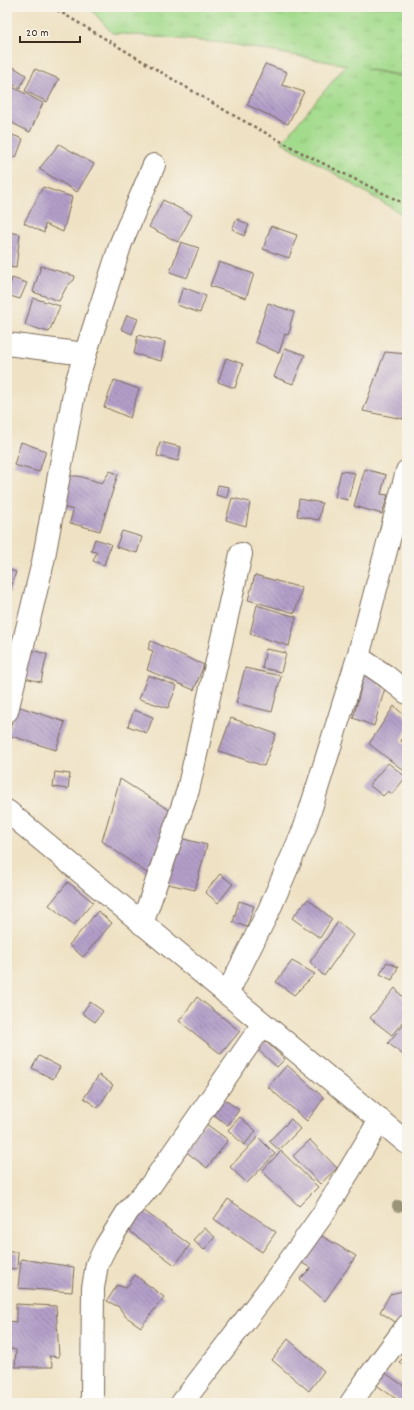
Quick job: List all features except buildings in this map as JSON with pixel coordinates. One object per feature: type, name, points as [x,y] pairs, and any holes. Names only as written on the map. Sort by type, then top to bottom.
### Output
[{"type":"main road","points":[[7,711],[43,562],[76,383],[121,243],[154,165]]},
{"type":"main road","points":[[7,344],[85,354]]},
{"type":"main road","points":[[226,994],[269,910],[305,827],[358,658],[407,471]]},
{"type":"main road","points":[[142,924],[188,790],[242,554]]},
{"type":"main road","points":[[358,658],[386,676],[407,693]]},
{"type":"main road","points":[[7,811],[407,1143]]},
{"type":"main road","points":[[93,1403],[93,1288],[97,1264],[106,1246],[128,1211],[150,1186],[263,1024]]},
{"type":"main road","points":[[182,1403],[276,1280],[323,1214],[380,1120]]},
{"type":"main road","points":[[351,1403],[366,1380],[407,1326]]},
{"type":"path","points":[[52,7],[133,56],[306,156],[407,206]]},
{"type":"green space","points":[[89,7],[407,7],[407,76],[365,69],[407,78],[407,217],[282,142],[346,65],[225,43],[112,33]]}]
